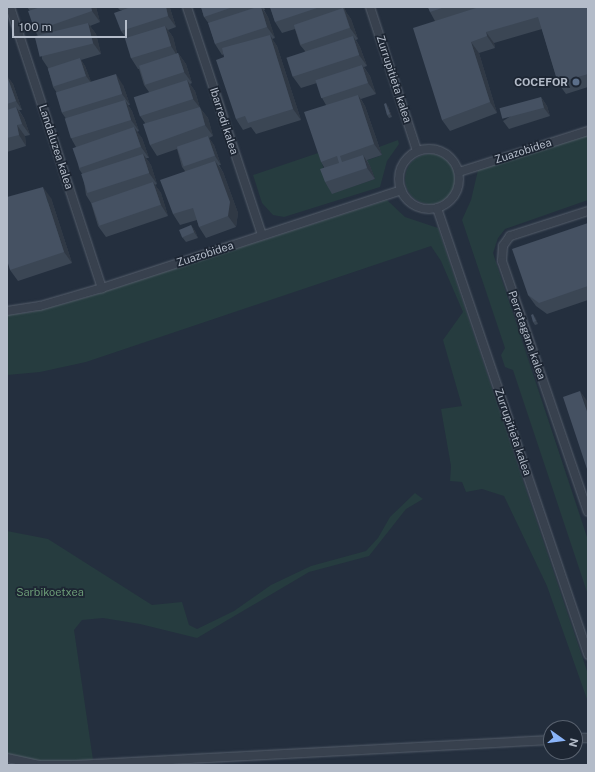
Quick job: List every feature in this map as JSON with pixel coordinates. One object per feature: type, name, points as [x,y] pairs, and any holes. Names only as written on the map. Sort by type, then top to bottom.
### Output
[{"type":"street","name":"Landaluzea kalea","points":[[10,7],[102,288]]},
{"type":"street","name":"Ibarredi kalea","points":[[187,7],[262,235]]},
{"type":"street","name":"Zurrupitieta kalea","points":[[370,7],[417,151]]},
{"type":"street","name":"Zuazobidea","points":[[459,172],[588,131]]},
{"type":"street","points":[[439,150],[452,159],[459,172],[458,190],[449,201],[437,208],[415,206],[401,190],[399,174],[401,167],[417,151],[439,150]]},
{"type":"street","name":"Zuazobidea","points":[[7,311],[40,306],[102,288],[401,190]]},
{"type":"street","name":"Zurrupitieta kalea","points":[[437,208],[588,655]]},
{"type":"street","name":"Perretagana kalea","points":[[588,211],[510,236],[503,246],[502,261],[588,512]]},
{"type":"street","points":[[7,758],[40,765],[75,765],[543,740]]},
{"type":"green space","points":[[588,135],[588,200],[505,229],[498,238],[493,253],[588,540],[588,595],[513,370],[505,367],[501,355],[505,348],[462,220],[471,200],[478,170]]},
{"type":"green space","points":[[398,140],[399,144],[387,161],[380,187],[284,217],[273,215],[262,203],[253,175],[318,153],[333,193],[375,179],[370,166],[348,167],[382,155],[379,147]]},
{"type":"green space","points":[[425,154],[435,154],[448,161],[455,174],[455,184],[448,197],[435,204],[425,204],[416,200],[409,193],[405,184],[405,174],[409,165],[416,158]]},
{"type":"green space","points":[[387,200],[405,217],[438,228],[588,674],[588,702],[547,586],[504,496],[482,489],[466,492],[462,482],[450,481],[451,466],[441,409],[462,406],[443,340],[463,312],[441,261],[431,246],[86,362],[40,372],[7,375],[7,315],[33,312],[91,296]]},
{"type":"green space","name":"Sarbikoetxea","points":[[415,493],[423,499],[406,509],[369,556],[309,572],[197,638],[140,624],[103,618],[82,620],[74,630],[93,760],[46,762],[7,755],[7,531],[48,539],[152,605],[182,602],[189,625],[197,629],[234,611],[271,585],[311,566],[366,551],[378,538],[390,517]]},
{"type":"building","points":[[41,7],[91,7],[92,11],[35,31],[28,11]]},
{"type":"building","points":[[131,7],[166,7],[168,16],[121,31],[114,13]]},
{"type":"building","points":[[201,7],[233,7],[204,17]]},
{"type":"building","points":[[261,7],[267,27],[215,44],[208,23]]},
{"type":"building","points":[[270,7],[320,7],[275,22]]},
{"type":"building","points":[[428,7],[445,7],[430,12]]},
{"type":"building","points":[[479,7],[588,7],[588,74],[558,83],[538,17],[486,32],[487,36],[471,42],[490,102],[442,120],[413,28]]},
{"type":"building","points":[[343,8],[350,28],[301,45],[294,25]]},
{"type":"building","points":[[88,23],[93,43],[40,57],[35,36]]},
{"type":"building","points":[[165,26],[171,46],[131,58],[125,38]]},
{"type":"building","points":[[270,35],[293,109],[248,123],[245,116],[236,119],[216,60],[224,57],[222,48]]},
{"type":"building","points":[[353,36],[359,55],[293,77],[286,58]]},
{"type":"building","points":[[178,53],[184,72],[145,85],[139,66]]},
{"type":"building","points":[[80,58],[86,76],[54,87],[48,69]]},
{"type":"building","points":[[362,65],[368,83],[321,98],[315,80]]},
{"type":"building","points":[[116,74],[122,94],[62,113],[56,92]]},
{"type":"building","points":[[7,76],[16,101],[7,104]]},
{"type":"building","points":[[187,80],[193,99],[140,116],[134,97]]},
{"type":"building","points":[[358,95],[374,144],[340,156],[342,162],[363,155],[367,168],[325,182],[320,169],[339,163],[337,156],[321,162],[304,112]]},
{"type":"building","points":[[541,97],[544,108],[502,119],[499,108]]},
{"type":"building","points":[[125,100],[131,120],[71,139],[65,118]]},
{"type":"building","points":[[386,103],[390,114],[387,115],[384,104]]},
{"type":"building","points":[[16,107],[22,124],[17,125],[19,135],[7,138],[7,110]]},
{"type":"building","points":[[200,107],[205,125],[150,145],[143,124]]},
{"type":"building","points":[[134,127],[141,147],[79,168],[73,148]]},
{"type":"building","points":[[208,136],[215,156],[184,167],[177,147]]},
{"type":"building","points":[[143,154],[149,173],[87,193],[81,174]]},
{"type":"building","points":[[215,161],[230,202],[228,216],[199,227],[193,208],[173,214],[160,180]]},
{"type":"building","points":[[153,182],[161,205],[99,226],[92,203]]},
{"type":"building","points":[[43,187],[64,252],[10,270],[7,260],[7,197]]},
{"type":"building","points":[[588,223],[588,286],[539,303],[528,295],[512,249]]},
{"type":"building","points":[[191,225],[194,232],[182,237],[179,230]]},
{"type":"building","points":[[533,314],[536,321],[533,322],[531,315]]},
{"type":"building","points":[[580,391],[588,414],[588,472],[563,397]]},
{"type":"place","name":"COCEFOR","points":[[576,82]]}]
